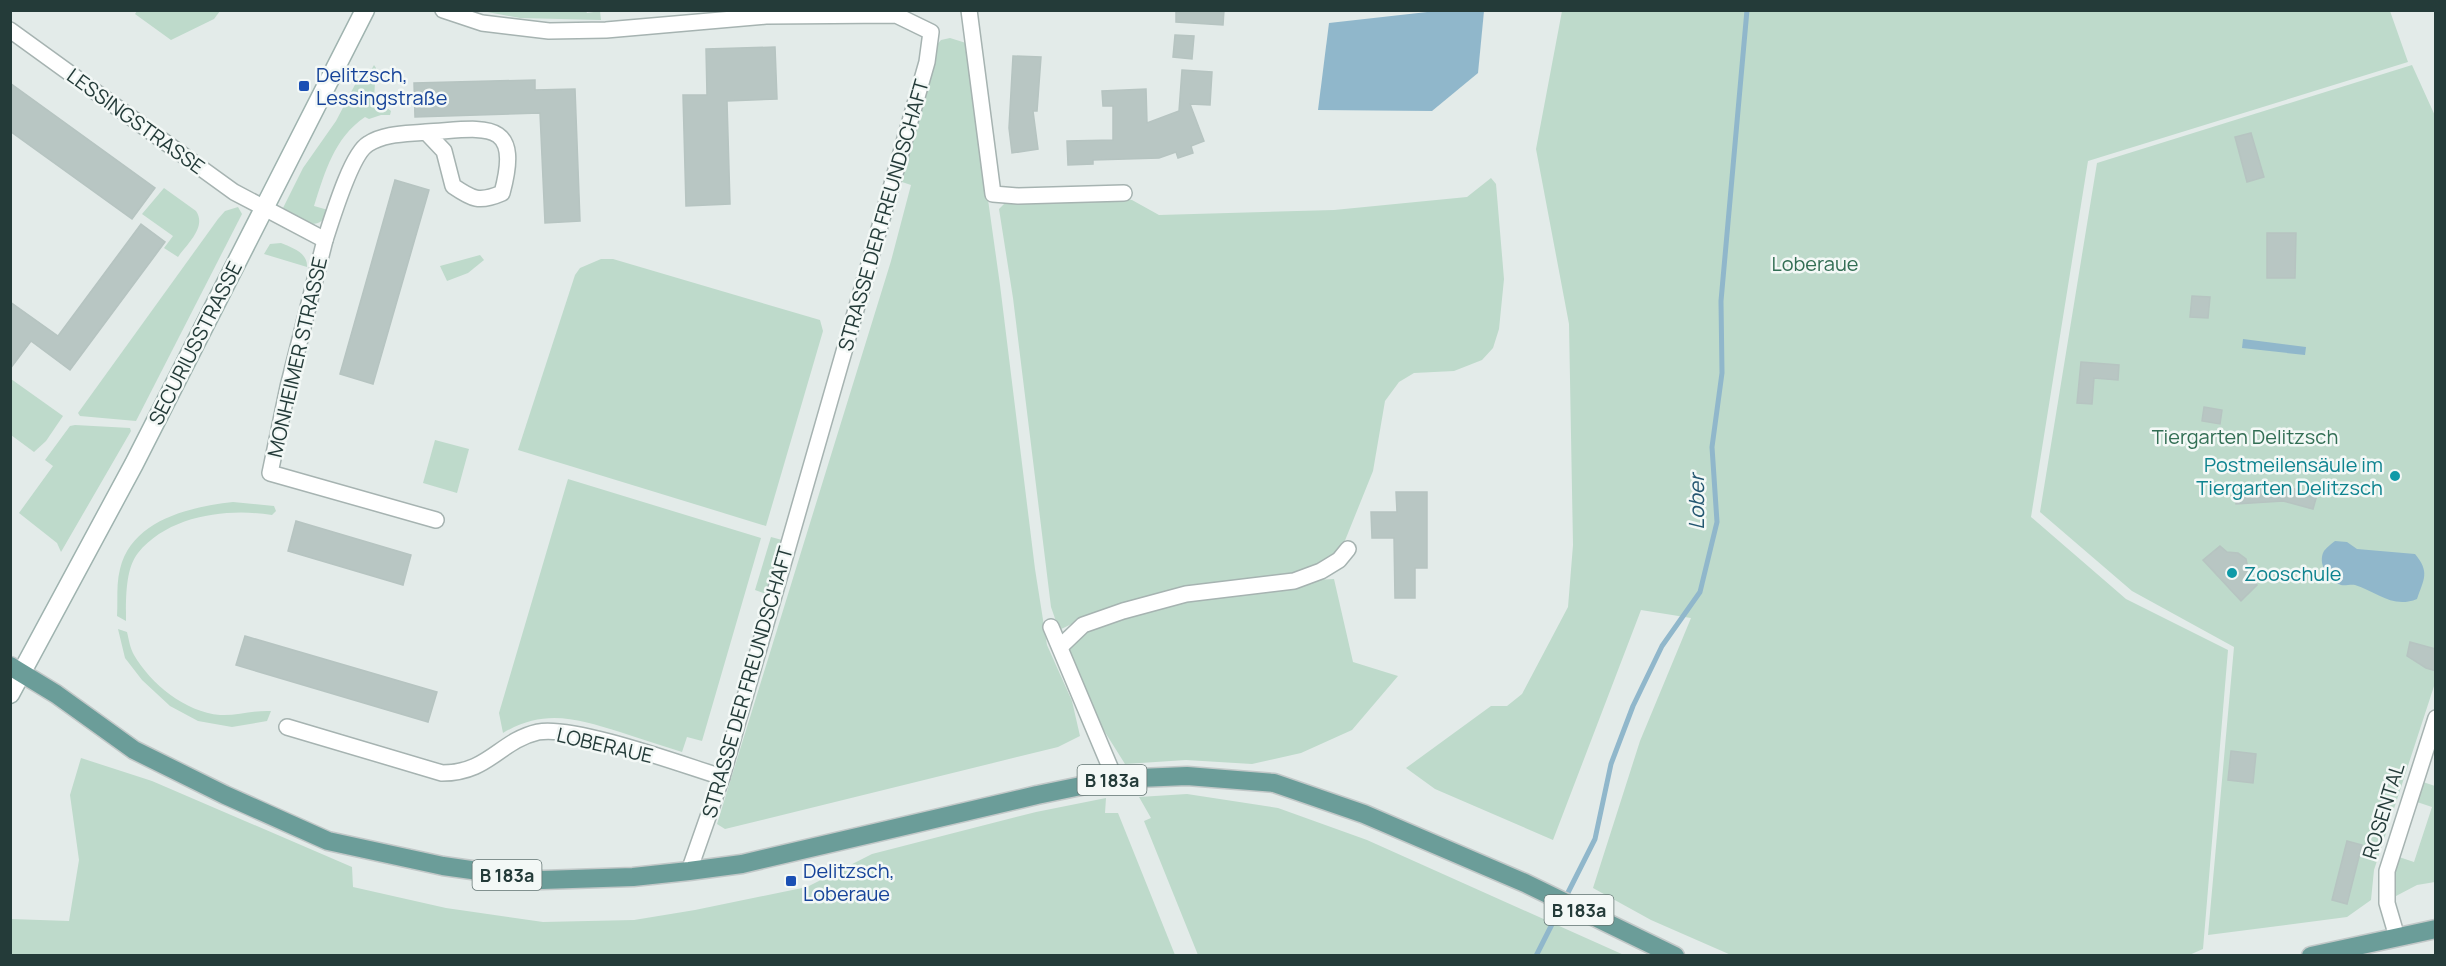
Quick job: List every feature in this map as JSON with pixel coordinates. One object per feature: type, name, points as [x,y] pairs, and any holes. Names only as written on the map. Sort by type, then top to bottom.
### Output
[{"type":"main road","name":"B 183a","points":[[16,670],[56,694],[134,750],[328,841],[442,866],[542,880],[633,877],[689,871],[742,864],[1115,779],[1187,776],[1274,783],[1364,814],[1525,883],[1676,956]]},
{"type":"main road","points":[[2311,956],[2436,929]]},
{"type":"street","name":"SECURIUSSTRASSE","points":[[10,694],[16,670],[134,464],[365,10]]},
{"type":"street","name":"STRASSE DER FREUNDSCHAFT","points":[[443,10],[482,23],[549,31],[606,30],[766,16],[896,15],[931,32],[927,62],[722,777],[689,871]]},
{"type":"street","points":[[969,10],[993,194],[1018,196],[1124,193]]},
{"type":"street","name":"LESSINGSTRASSE","points":[[10,30],[234,192],[264,209]]},
{"type":"street","name":"MONHEIMER STRASSE","points":[[426,132],[444,151],[453,186],[471,198],[487,199],[502,193],[508,159],[505,142],[496,132],[479,129],[426,132],[386,136],[366,144],[354,162],[325,240],[288,387],[270,473],[436,520]]},
{"type":"street","name":"MONHEIMER STRASSE","points":[[264,209],[325,240]]},
{"type":"street","points":[[1060,647],[1083,625],[1123,611],[1186,594],[1294,581],[1321,571],[1339,560],[1348,549]]},
{"type":"street","points":[[1051,627],[1115,779]]},
{"type":"street","name":"ROSENTAL","points":[[2397,937],[2387,903],[2387,871],[2436,718]]},
{"type":"street","name":"LOBERAUE","points":[[287,726],[442,773],[459,773],[475,768],[515,741],[539,732],[558,731],[722,777]]},
{"type":"green space","points":[[137,10],[220,11],[214,19],[171,40],[135,14]]},
{"type":"green space","points":[[482,11],[586,11],[587,13],[600,11],[601,20],[520,18]]},
{"type":"green space","name":"Loberaue","points":[[1562,11],[2390,11],[2408,62],[2088,161],[2031,517],[2126,599],[2228,650],[2203,949],[2187,956],[1731,955],[1651,920],[1593,888],[1640,741],[1691,618],[1641,610],[1553,840],[1435,789],[1406,768],[1491,706],[1507,706],[1522,694],[1568,607],[1573,545],[1569,324],[1536,149]]},
{"type":"green space","points":[[950,38],[966,43],[1047,645],[1072,701],[1080,736],[1058,747],[725,829],[717,824],[891,261],[911,185],[899,181],[935,47],[941,40]]},
{"type":"green space","points":[[374,65],[376,68],[374,98],[391,111],[390,115],[369,119],[365,117],[354,125],[338,145],[332,157],[314,206],[328,210],[325,217],[314,224],[300,222],[283,208],[303,168],[336,121],[359,77],[365,81]]},
{"type":"green space","name":"Tiergarten Delitzsch","points":[[2412,65],[2436,118],[2436,680],[2374,870],[2371,900],[2347,917],[2208,935],[2234,647],[2132,591],[2040,512],[2097,163]]},
{"type":"green space","points":[[1491,178],[1496,184],[1504,279],[1499,329],[1493,348],[1482,360],[1454,371],[1414,373],[1399,382],[1385,401],[1373,471],[1342,548],[1294,581],[1334,579],[1353,662],[1398,676],[1352,730],[1301,753],[1252,764],[1186,760],[1125,764],[1081,694],[1060,647],[1083,625],[1171,597],[1093,614],[1059,630],[1051,607],[1013,298],[999,209],[1005,203],[1132,200],[1159,215],[1334,210],[1467,197]]},
{"type":"green space","points":[[164,188],[196,211],[199,217],[198,229],[178,257],[164,248],[173,236],[142,214]]},
{"type":"green space","points":[[238,207],[242,214],[136,421],[80,416],[78,413],[218,219],[225,211]]},
{"type":"green space","points":[[281,243],[302,255],[307,262],[307,267],[264,254],[270,244]]},
{"type":"green space","points":[[480,255],[484,260],[468,273],[447,281],[440,266]]},
{"type":"green space","points":[[601,259],[613,259],[820,320],[823,331],[766,526],[518,450],[575,275],[580,268]]},
{"type":"green space","points":[[11,379],[63,416],[46,441],[34,452],[11,435]]},
{"type":"green space","points":[[70,426],[130,428],[131,431],[61,552],[57,543],[19,513],[53,466],[45,460]]},
{"type":"green space","points":[[435,440],[469,449],[457,493],[423,483]]},
{"type":"green space","points":[[568,479],[761,538],[702,741],[687,737],[682,752],[604,727],[561,718],[533,720],[503,733],[499,713]]},
{"type":"green space","points":[[233,502],[274,506],[276,511],[272,515],[237,513],[200,517],[166,530],[151,540],[134,560],[127,585],[126,621],[117,616],[120,569],[126,552],[137,539],[149,528],[181,512]]},
{"type":"green space","points":[[771,537],[782,540],[766,594],[755,590]]},
{"type":"green space","points":[[118,629],[127,632],[134,655],[141,666],[170,695],[207,713],[233,715],[271,711],[267,721],[232,727],[198,721],[170,706],[142,680],[125,658]]},
{"type":"green space","points":[[81,758],[152,781],[352,867],[353,887],[446,908],[543,922],[634,920],[807,887],[872,854],[1036,812],[1106,798],[1105,813],[1118,813],[1175,955],[11,955],[11,919],[69,921],[79,860],[70,795]]},
{"type":"green space","points":[[2423,782],[2435,786],[2435,882],[2417,885],[2396,896],[2393,876],[2399,857],[2414,862],[2432,807],[2417,802]]},
{"type":"green space","points":[[1187,794],[1278,808],[1367,840],[1624,955],[1198,955],[1144,821],[1151,818],[1139,797]]},
{"type":"water","points":[[1445,10],[1484,11],[1478,73],[1432,111],[1318,110],[1329,23]]},
{"type":"water","points":[[2243,339],[2306,347],[2305,355],[2242,348]]},
{"type":"water","points":[[2335,541],[2347,542],[2357,549],[2415,554],[2424,571],[2417,599],[2408,602],[2393,601],[2355,585],[2336,583],[2328,576],[2322,561],[2324,551]]},
{"type":"building","points":[[1176,10],[1224,10],[1223,25],[1176,22]]},
{"type":"building","points":[[1175,35],[1194,36],[1192,59],[1173,57]]},
{"type":"building","points":[[775,47],[777,99],[727,101],[730,204],[686,206],[683,95],[707,95],[706,49]]},
{"type":"building","points":[[1013,56],[1041,57],[1037,111],[1033,111],[1038,149],[1012,153],[1009,128]]},
{"type":"building","points":[[1182,70],[1212,72],[1210,105],[1190,104],[1204,141],[1191,146],[1193,153],[1178,158],[1176,152],[1159,158],[1093,160],[1093,164],[1068,165],[1067,141],[1113,140],[1113,106],[1103,106],[1102,91],[1146,89],[1147,123],[1179,111]]},
{"type":"building","points":[[535,80],[535,90],[575,89],[580,221],[545,223],[540,113],[415,117],[414,83]]},
{"type":"building","points":[[10,83],[155,188],[132,219],[10,131]]},
{"type":"building","points":[[2251,133],[2264,177],[2247,182],[2235,137]]},
{"type":"building","points":[[395,180],[429,190],[373,384],[340,374]]},
{"type":"building","points":[[141,224],[165,242],[70,370],[31,341],[10,369],[10,302],[58,336]]},
{"type":"building","points":[[2267,233],[2296,233],[2295,278],[2267,278]]},
{"type":"building","points":[[2192,296],[2210,297],[2208,318],[2190,317]]},
{"type":"building","points":[[2081,362],[2119,365],[2118,380],[2094,378],[2092,404],[2077,403]]},
{"type":"building","points":[[2204,407],[2222,410],[2220,424],[2202,421]]},
{"type":"building","points":[[2284,486],[2317,495],[2313,509],[2283,501],[2236,504],[2235,493]]},
{"type":"building","points":[[1396,492],[1427,492],[1427,568],[1415,568],[1415,598],[1395,598],[1394,538],[1372,538],[1371,512],[1397,512]]},
{"type":"building","points":[[296,521],[411,555],[403,585],[288,551]]},
{"type":"building","name":"Zooschule","points":[[2220,546],[2227,552],[2238,553],[2246,559],[2250,578],[2257,585],[2241,601],[2203,560]]},
{"type":"building","points":[[245,636],[437,692],[428,722],[236,665]]},
{"type":"building","points":[[2410,642],[2436,649],[2436,671],[2426,668],[2407,656]]},
{"type":"building","points":[[2231,751],[2256,754],[2253,783],[2228,780]]},
{"type":"building","points":[[2347,841],[2362,845],[2347,904],[2332,900]]},
{"type":"waterway","name":"Lober","points":[[1536,956],[1595,839],[1611,764],[1633,706],[1662,646],[1700,592],[1717,522],[1712,447],[1722,373],[1721,301],[1747,10]]},
{"type":"place","name":"Delitzsch, Lessingstraße","points":[[304,86]]},
{"type":"place","name":"Postmeilensäule im Tiergarten Delitzsch","points":[[2395,476]]},
{"type":"place","name":"Zooschule","points":[[2232,573]]},
{"type":"place","name":"Delitzsch, Loberaue","points":[[791,881]]}]
